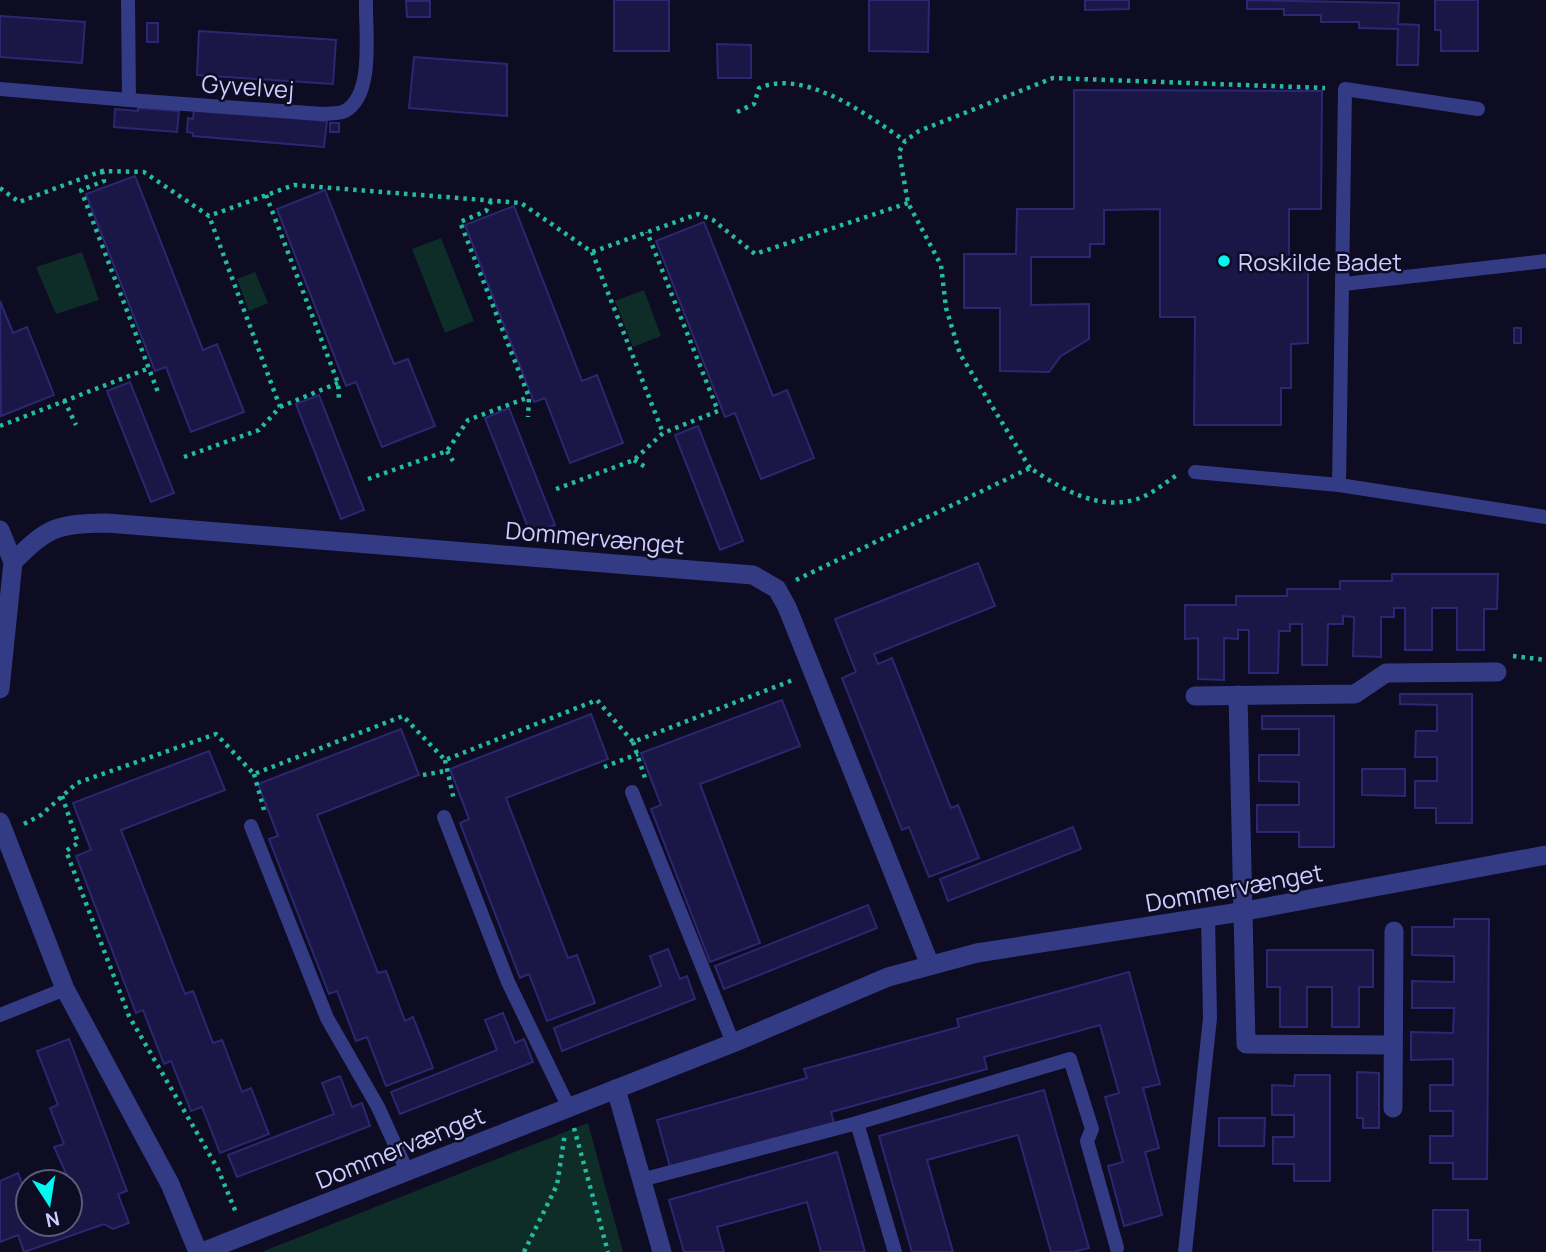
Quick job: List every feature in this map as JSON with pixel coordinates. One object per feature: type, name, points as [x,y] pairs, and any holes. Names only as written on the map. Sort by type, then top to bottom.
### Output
[{"type":"street","name":"Dommervænget","points":[[13,562],[36,538],[58,527],[107,523],[753,575],[777,589]]},
{"type":"street","points":[[0,530],[13,562],[0,689]]},
{"type":"street","points":[[777,589],[930,965]]},
{"type":"street","points":[[1195,695],[1355,694],[1386,673],[1497,671]]},
{"type":"street","points":[[1238,695],[1240,912],[1246,1044],[1394,1045]]},
{"type":"street","name":"Dommervænget","points":[[2,829],[65,989],[170,1184],[200,1252],[733,1043],[853,990],[930,965],[986,951],[1240,912],[1546,855]]},
{"type":"street","points":[[1393,1108],[1394,931]]},
{"type":"street","points":[[616,1089],[662,1252]]},
{"type":"lane","points":[[0,89],[129,100],[128,0]]},
{"type":"lane","name":"Gyvelvej","points":[[129,100],[323,114],[344,112],[357,101],[365,83],[366,0]]},
{"type":"lane","points":[[1339,485],[1345,89],[1478,109]]},
{"type":"lane","points":[[1344,284],[1546,261]]},
{"type":"lane","points":[[1195,472],[1339,485],[1546,517]]},
{"type":"lane","points":[[632,792],[733,1043]]},
{"type":"lane","points":[[444,817],[508,982],[569,1108]]},
{"type":"lane","points":[[251,826],[327,1018],[378,1107],[407,1171]]},
{"type":"lane","points":[[1185,1252],[1210,1018],[1208,917]]},
{"type":"lane","points":[[0,1015],[65,989]]},
{"type":"lane","points":[[641,1180],[857,1123],[876,1115],[1070,1059],[1092,1129],[1087,1140],[1117,1248]]},
{"type":"lane","points":[[857,1123],[895,1252]]},
{"type":"path","points":[[1195,472],[1180,473],[1150,493],[1133,500],[1107,502],[1064,490],[1030,468],[960,354],[946,308],[941,265],[908,203],[899,152],[905,141],[919,131],[1053,78],[1345,89]]},
{"type":"path","points":[[737,112],[747,110],[754,104],[759,88],[768,84],[814,89],[854,106],[905,141]]},
{"type":"path","points":[[0,188],[19,202],[102,172],[144,172],[209,216],[280,407]]},
{"type":"path","points":[[102,172],[104,181],[81,190],[159,395]]},
{"type":"path","points":[[209,216],[294,185],[521,203],[592,252],[663,433]]},
{"type":"path","points":[[266,195],[338,383],[339,400]]},
{"type":"path","points":[[491,201],[486,211],[460,222],[529,397],[528,417]]},
{"type":"path","points":[[592,252],[698,214],[713,220],[755,254],[908,203]]},
{"type":"path","points":[[556,489],[634,460],[663,433],[718,411],[647,232]]},
{"type":"path","points":[[0,426],[147,369]]},
{"type":"path","points":[[184,457],[260,430],[280,407],[338,383]]},
{"type":"path","points":[[368,480],[447,451],[468,420],[529,397]]},
{"type":"path","points":[[64,400],[76,425]]},
{"type":"path","points":[[447,451],[453,461]]},
{"type":"path","points":[[634,460],[648,468]]},
{"type":"path","points":[[777,589],[1030,468]]},
{"type":"path","points":[[1497,671],[1515,655],[1546,660]]},
{"type":"path","points":[[633,743],[813,672]]},
{"type":"path","points":[[445,760],[597,700],[633,743],[642,767]]},
{"type":"path","points":[[254,774],[403,716],[445,760],[445,771],[456,804],[444,817]]},
{"type":"path","points":[[2,829],[41,815],[77,783],[216,734],[254,774],[266,814],[251,826]]},
{"type":"path","points":[[604,767],[638,754]]},
{"type":"path","points":[[423,775],[445,771]]},
{"type":"path","points":[[62,796],[78,843],[66,851],[129,1016],[218,1169],[245,1235]]},
{"type":"path","points":[[524,1252],[557,1185],[569,1108]]},
{"type":"path","points":[[569,1108],[608,1252]]},
{"type":"green space","points":[[441,238],[474,321],[445,333],[412,249]]},
{"type":"green space","points":[[82,252],[99,300],[56,314],[36,267]]},
{"type":"green space","points":[[255,272],[268,303],[249,311],[237,279]]},
{"type":"green space","points":[[644,290],[661,336],[633,347],[615,301]]},
{"type":"green space","points":[[588,1123],[623,1252],[264,1252],[264,1251]]},
{"type":"building","points":[[614,0],[669,0],[669,51],[614,51]]},
{"type":"building","points":[[869,0],[929,0],[928,52],[869,51]]},
{"type":"building","points":[[1085,0],[1129,0],[1129,9],[1085,10]]},
{"type":"building","points":[[1247,0],[1399,3],[1398,24],[1419,25],[1418,65],[1397,65],[1398,29],[1359,28],[1359,22],[1321,22],[1321,15],[1284,15],[1284,9],[1247,9]]},
{"type":"building","points":[[1435,0],[1478,0],[1478,51],[1441,51],[1441,30],[1435,30]]},
{"type":"building","points":[[406,1],[430,1],[430,17],[407,17]]},
{"type":"building","points":[[0,16],[85,22],[82,63],[0,57]]},
{"type":"building","points":[[147,23],[158,23],[158,42],[147,42]]},
{"type":"building","points":[[199,31],[336,40],[333,84],[197,75]]},
{"type":"building","points":[[717,44],[751,45],[751,78],[718,78]]},
{"type":"building","points":[[414,57],[507,64],[507,116],[409,108]]},
{"type":"building","name":"Roskilde Badet","points":[[1074,90],[1322,91],[1321,209],[1289,209],[1289,264],[1308,264],[1308,343],[1291,344],[1291,388],[1281,388],[1281,425],[1194,425],[1195,317],[1160,317],[1160,209],[1104,210],[1104,244],[1090,244],[1090,257],[1031,257],[1031,305],[1089,304],[1089,339],[1061,356],[1049,372],[1000,371],[1000,308],[964,308],[964,254],[1016,254],[1017,209],[1074,209]]},
{"type":"building","points":[[138,108],[179,111],[177,132],[114,127],[115,109],[138,111]]},
{"type":"building","points":[[194,110],[327,121],[324,147],[193,136],[193,133],[187,132],[188,118],[193,119]]},
{"type":"building","points":[[330,123],[339,123],[339,132],[330,132]]},
{"type":"building","points":[[135,176],[203,350],[217,344],[244,412],[191,432],[166,367],[155,371],[86,194]]},
{"type":"building","points":[[325,190],[394,364],[408,359],[435,426],[382,447],[356,382],[346,386],[277,209]]},
{"type":"building","points":[[514,206],[582,381],[597,375],[623,443],[570,463],[545,398],[534,402],[465,225]]},
{"type":"building","points":[[704,222],[773,396],[787,390],[814,458],[761,479],[735,413],[725,417],[656,241]]},
{"type":"building","points":[[0,301],[13,333],[27,327],[54,395],[1,416]]},
{"type":"building","points":[[1514,328],[1521,328],[1521,343],[1514,343]]},
{"type":"building","points":[[130,382],[174,493],[151,502],[107,391]]},
{"type":"building","points":[[319,395],[364,510],[341,519],[296,404]]},
{"type":"building","points":[[509,408],[555,525],[531,535],[485,418]]},
{"type":"building","points":[[698,426],[743,541],[720,550],[675,435]]},
{"type":"building","points":[[978,563],[995,606],[874,654],[878,664],[892,658],[951,808],[958,805],[979,858],[929,877],[909,827],[902,830],[842,678],[856,672],[835,619]]},
{"type":"building","points":[[1392,574],[1498,574],[1497,609],[1484,609],[1484,650],[1457,650],[1457,608],[1432,608],[1432,650],[1405,650],[1405,608],[1394,608],[1394,617],[1381,617],[1381,657],[1353,656],[1354,617],[1343,616],[1343,624],[1328,624],[1327,665],[1302,665],[1302,624],[1290,624],[1290,631],[1279,631],[1278,673],[1249,673],[1249,630],[1238,630],[1238,639],[1224,638],[1224,680],[1198,679],[1198,638],[1185,639],[1185,605],[1236,605],[1236,596],[1287,596],[1287,589],[1340,589],[1340,581],[1392,581]]},
{"type":"building","points":[[1400,694],[1472,694],[1472,823],[1436,823],[1436,808],[1415,808],[1415,781],[1437,781],[1437,757],[1415,757],[1416,731],[1437,731],[1437,705],[1400,704]]},
{"type":"building","points":[[782,700],[800,746],[700,784],[760,943],[710,962],[651,809],[661,805],[641,753]]},
{"type":"building","points":[[591,714],[608,759],[506,798],[568,958],[577,955],[595,1003],[547,1021],[529,974],[520,978],[460,823],[469,819],[450,769]]},
{"type":"building","points":[[1262,716],[1334,716],[1334,847],[1299,847],[1299,832],[1257,832],[1257,805],[1299,805],[1299,782],[1259,781],[1259,755],[1299,755],[1299,729],[1262,729]]},
{"type":"building","points":[[401,729],[419,775],[317,815],[378,973],[386,971],[405,1021],[413,1017],[433,1068],[386,1086],[367,1037],[356,1041],[337,991],[329,994],[269,839],[278,836],[258,784]]},
{"type":"building","points":[[209,751],[225,790],[121,830],[185,994],[193,991],[213,1043],[222,1040],[242,1092],[251,1088],[269,1134],[220,1153],[202,1107],[191,1111],[171,1061],[164,1064],[143,1010],[136,1013],[76,856],[91,850],[73,803]]},
{"type":"building","points":[[1362,769],[1405,769],[1405,796],[1362,795]]},
{"type":"building","points":[[1073,827],[1081,849],[948,901],[940,879]]},
{"type":"building","points":[[868,905],[877,928],[724,989],[715,966]]},
{"type":"building","points":[[1454,919],[1489,919],[1487,1179],[1453,1179],[1453,1163],[1430,1163],[1430,1136],[1453,1136],[1453,1111],[1430,1111],[1430,1085],[1453,1085],[1453,1059],[1411,1060],[1411,1032],[1453,1033],[1454,1008],[1412,1008],[1412,981],[1454,982],[1454,956],[1412,955],[1412,927],[1454,927]]},
{"type":"building","points":[[668,949],[680,979],[687,976],[695,999],[562,1051],[554,1028],[661,986],[650,956]]},
{"type":"building","points":[[1267,950],[1373,950],[1373,987],[1359,987],[1359,1027],[1332,1027],[1332,987],[1307,987],[1307,1027],[1280,1027],[1280,987],[1267,987]]},
{"type":"building","points":[[1129,972],[1160,1084],[1143,1088],[1159,1148],[1145,1152],[1162,1215],[1124,1226],[1108,1166],[1123,1162],[1105,1097],[1119,1093],[1100,1025],[984,1057],[987,1069],[831,1112],[834,1123],[670,1167],[657,1120],[807,1078],[804,1069],[959,1027],[957,1019]]},
{"type":"building","points":[[503,1013],[515,1043],[524,1039],[533,1062],[400,1114],[391,1092],[497,1050],[485,1020]]},
{"type":"building","points":[[69,1039],[127,1191],[118,1194],[129,1223],[113,1229],[104,1224],[84,1231],[84,1168],[64,1168],[54,1147],[64,1144],[50,1108],[58,1105],[37,1051]]},
{"type":"building","points":[[1357,1072],[1379,1073],[1379,1128],[1363,1128],[1363,1118],[1357,1118]]},
{"type":"building","points":[[1295,1075],[1330,1075],[1330,1181],[1294,1181],[1294,1164],[1273,1164],[1273,1137],[1294,1137],[1294,1115],[1272,1115],[1272,1085],[1294,1086]]},
{"type":"building","points":[[340,1076],[352,1107],[362,1103],[370,1126],[237,1177],[228,1155],[334,1114],[322,1083]]},
{"type":"building","points":[[1044,1090],[1089,1248],[1073,1252],[1051,1252],[1018,1135],[927,1160],[953,1252],[912,1252],[879,1136]]},
{"type":"building","points":[[1219,1118],[1265,1118],[1264,1146],[1219,1146]]},
{"type":"building","points":[[837,1152],[865,1252],[821,1252],[807,1202],[717,1227],[724,1252],[684,1252],[669,1200]]},
{"type":"building","points":[[14,1175],[14,1237],[0,1242],[0,1181]]},
{"type":"building","points":[[1433,1210],[1468,1210],[1468,1240],[1480,1240],[1480,1252],[1433,1252]]},
{"type":"building","points":[[19,1238],[64,1238],[24,1252]]},
{"type":"place","name":"Roskilde Badet","points":[[1224,261]]}]
